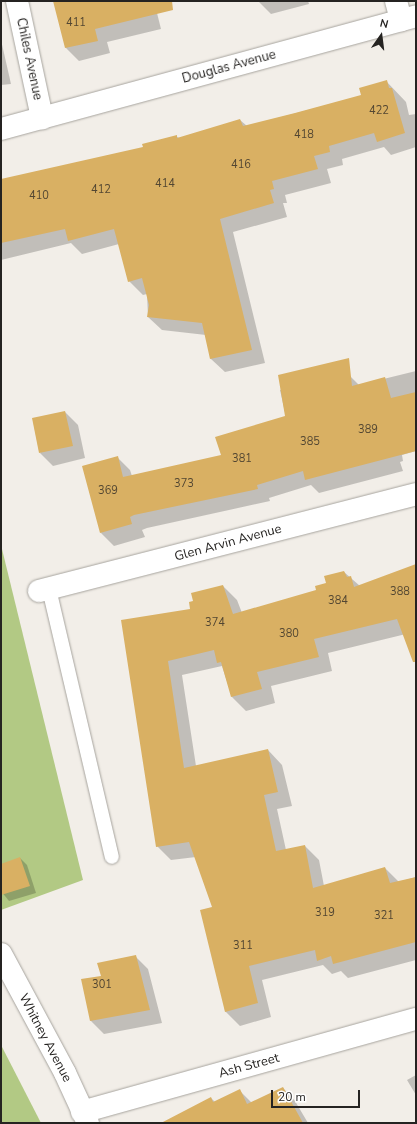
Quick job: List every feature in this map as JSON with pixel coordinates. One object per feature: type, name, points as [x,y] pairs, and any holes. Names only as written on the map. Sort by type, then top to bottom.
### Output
[{"type":"street","name":"Chiles Avenue","points":[[17,1],[42,118]]},
{"type":"street","name":"Douglas Avenue","points":[[1,128],[42,118],[404,12]]},
{"type":"street","name":"Glen Arvin Avenue","points":[[44,590],[416,494]]},
{"type":"street","name":"Whitney Avenue","points":[[1,954],[65,1073],[85,1117]]},
{"type":"street","name":"Ash Street","points":[[85,1117],[416,1020]]},
{"type":"lane","points":[[44,590],[112,857]]},
{"type":"green space","points":[[1,545],[83,880],[1,910]]},
{"type":"green space","points":[[1,1045],[41,1123],[1,1123]]},
{"type":"building","points":[[53,1],[172,1],[173,10],[95,29],[98,41],[65,48]]},
{"type":"building","points":[[387,80],[389,88],[392,88],[405,133],[377,142],[374,133],[329,146],[330,152],[314,156],[318,169],[272,181],[274,189],[270,190],[274,203],[220,219],[252,350],[210,359],[202,323],[147,317],[149,305],[142,278],[128,282],[114,229],[68,241],[65,229],[1,243],[1,179],[143,147],[142,144],[177,135],[177,138],[240,119],[243,126],[295,113],[361,95],[359,88]]},
{"type":"building","points":[[349,358],[352,386],[385,377],[391,398],[416,392],[416,451],[305,480],[303,471],[257,485],[258,489],[134,515],[130,517],[132,524],[100,533],[82,466],[118,456],[123,477],[221,455],[215,437],[285,416],[278,375]]},
{"type":"building","points":[[65,411],[73,446],[39,453],[32,418]]},
{"type":"building","points":[[416,564],[416,662],[413,662],[397,619],[314,639],[319,657],[257,672],[262,689],[231,697],[221,662],[217,663],[214,650],[168,661],[184,768],[268,749],[278,792],[264,795],[276,851],[305,845],[313,888],[385,867],[390,883],[416,877],[416,942],[333,964],[331,956],[317,961],[315,950],[249,966],[258,1003],[225,1012],[200,910],[212,907],[189,842],[156,847],[121,620],[190,609],[189,602],[193,601],[191,593],[223,585],[233,614],[316,590],[315,586],[326,583],[324,576],[344,571],[347,577],[351,576],[354,587]]},
{"type":"building","points":[[20,857],[30,886],[1,895],[1,864]]},
{"type":"building","points":[[136,955],[150,1010],[90,1021],[81,979],[101,976],[97,963]]},
{"type":"building","points":[[283,1087],[303,1123],[161,1123],[211,1097],[213,1102],[240,1089],[247,1104]]}]
